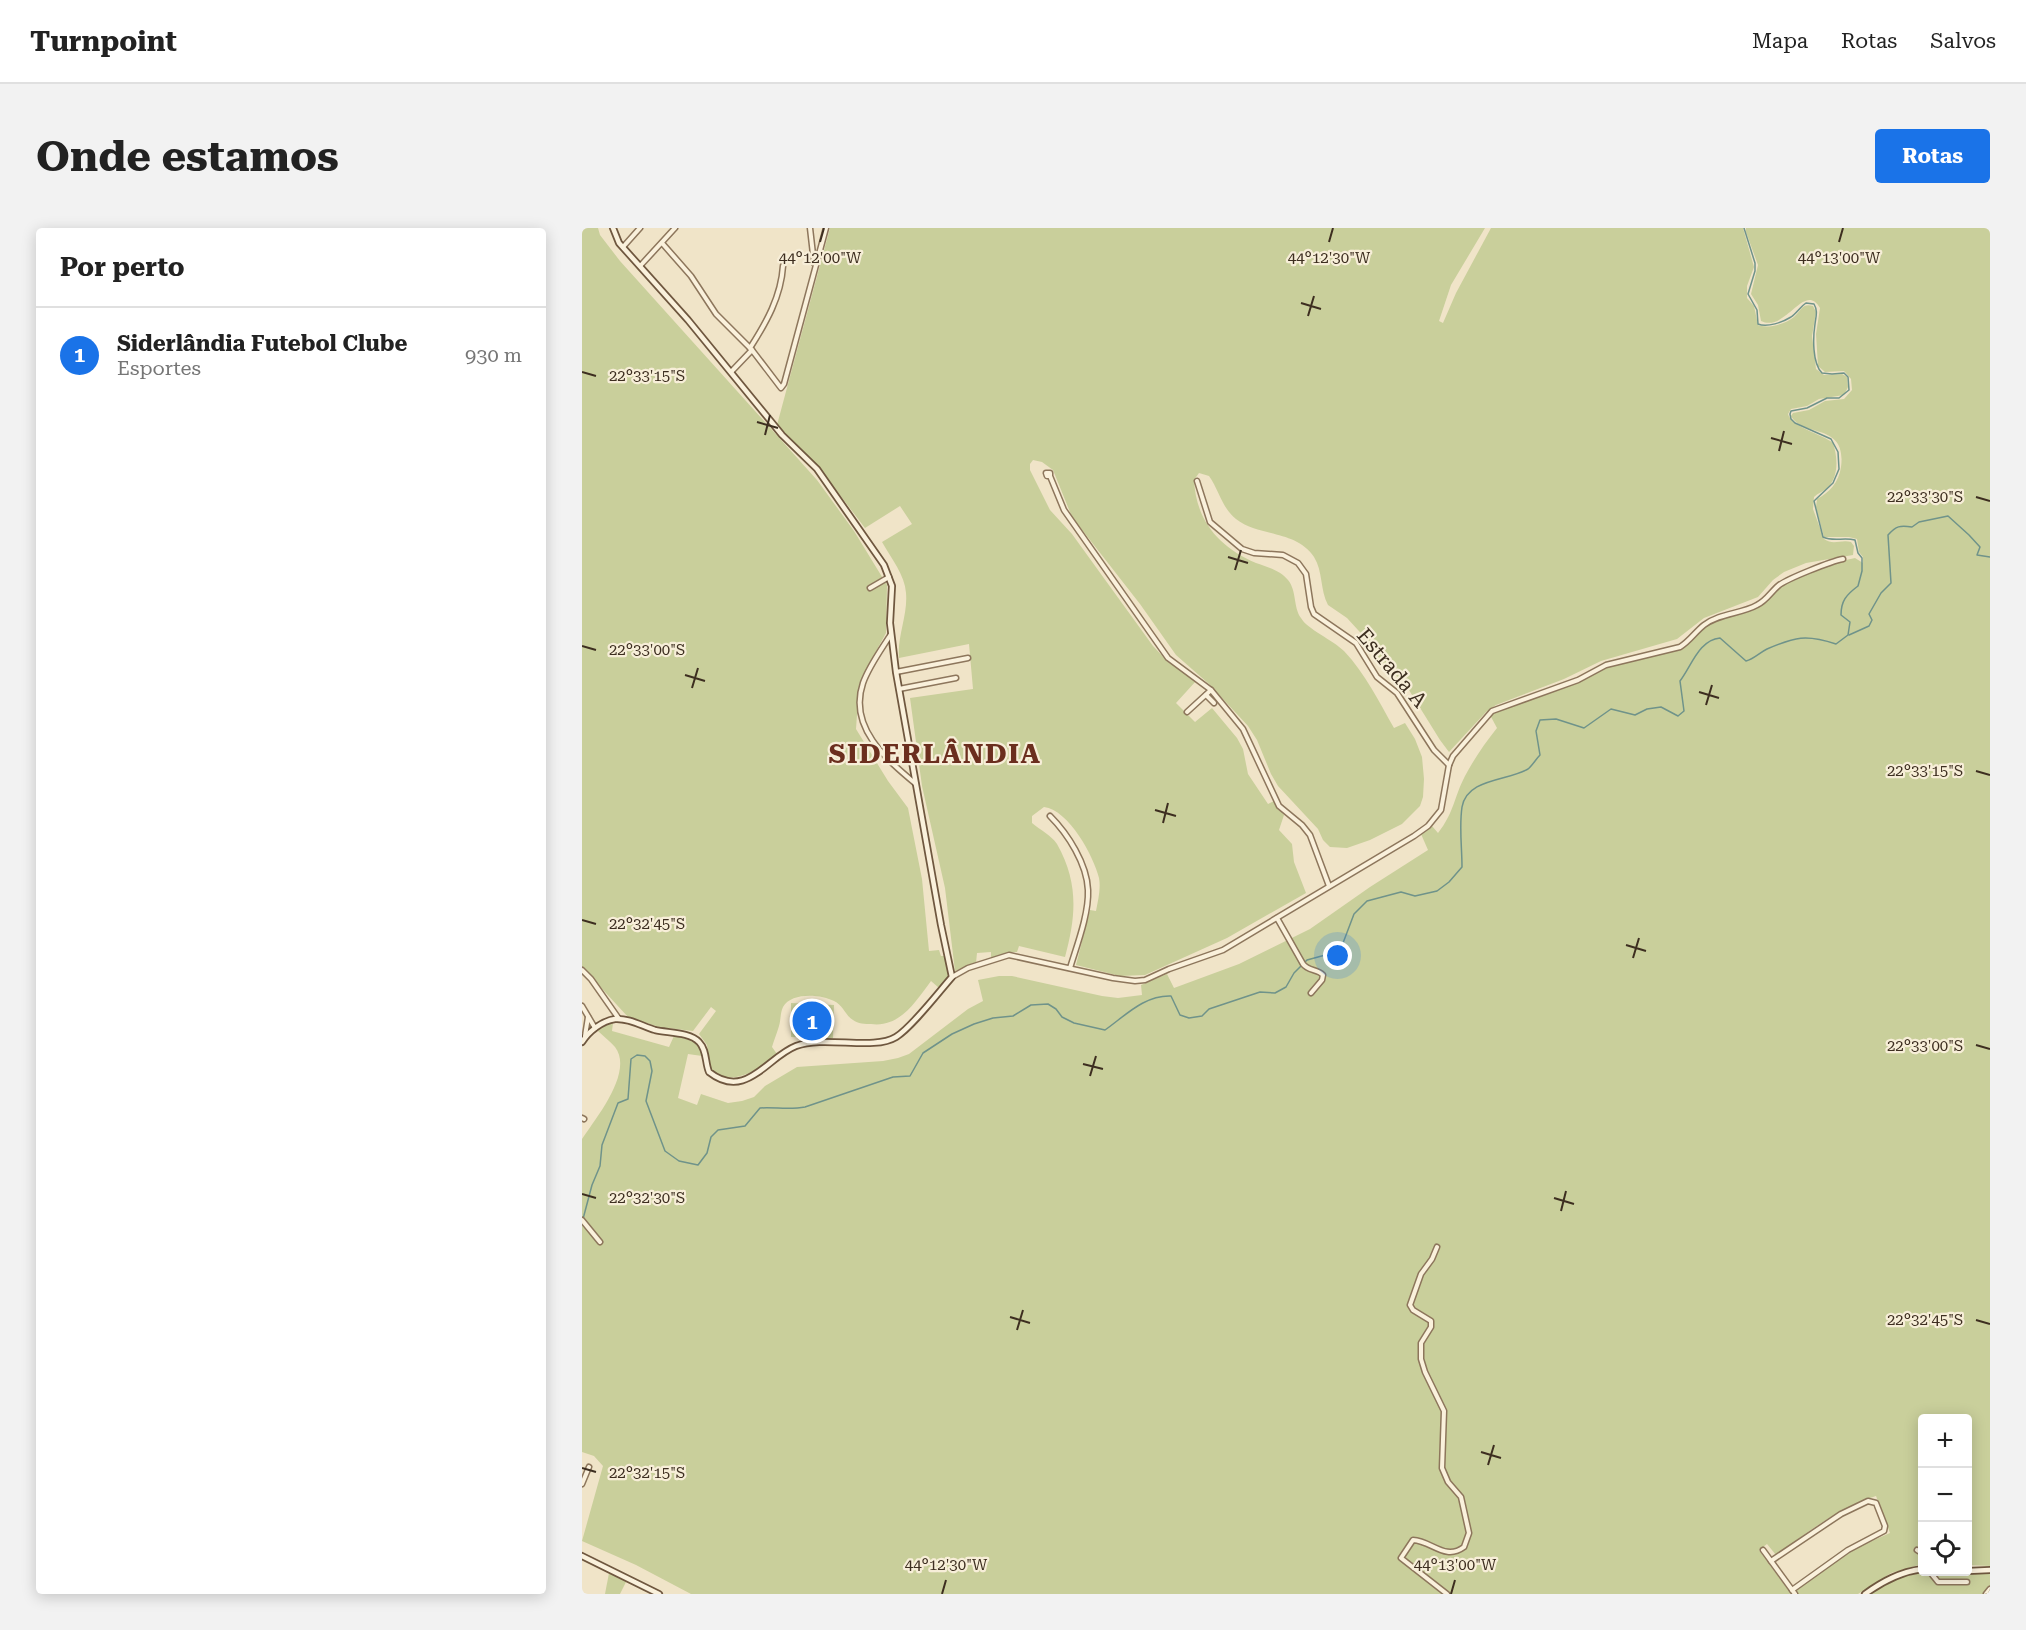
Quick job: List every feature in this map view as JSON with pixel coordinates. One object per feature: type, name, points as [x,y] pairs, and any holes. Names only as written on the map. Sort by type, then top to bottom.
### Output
[{"type":"street","points":[[613,228],[617,240],[786,440],[822,475],[890,577],[892,586],[891,634],[896,672],[952,977]]},
{"type":"street","points":[[623,247],[640,228]]},
{"type":"street","points":[[640,265],[675,228]]},
{"type":"street","points":[[810,228],[814,269]]},
{"type":"street","points":[[662,243],[692,276],[716,314],[751,349],[781,388],[784,384],[826,228]]},
{"type":"street","points":[[730,372],[751,349],[773,307],[781,282],[783,266]]},
{"type":"street","points":[[1050,476],[1064,510],[1168,658],[1211,690],[1248,737],[1257,762],[1279,806],[1310,834],[1329,886]]},
{"type":"street","name":"Estrada A","points":[[1197,481],[1210,522],[1242,549],[1254,553],[1283,555],[1298,563],[1306,574],[1314,614],[1356,643],[1377,677],[1397,693],[1434,750],[1449,765]]},
{"type":"street","points":[[583,1041],[595,1028],[608,1021],[619,1019],[696,1040],[703,1048],[709,1072],[722,1080],[738,1081],[755,1076],[784,1053],[800,1045],[828,1041],[877,1042],[894,1038],[952,977],[1009,955],[1113,978],[1141,981],[1223,950],[1414,836],[1432,822],[1444,803],[1449,765],[1453,756],[1492,711],[1578,680],[1606,665],[1680,647],[1711,621],[1758,605],[1779,585],[1843,559]]},
{"type":"street","points":[[870,588],[890,577]]},
{"type":"street","points":[[891,634],[863,683],[860,700],[862,720],[872,739],[897,767],[917,784]]},
{"type":"street","points":[[896,672],[968,658]]},
{"type":"street","points":[[899,689],[956,678]]},
{"type":"street","points":[[1187,712],[1211,690]]},
{"type":"street","points":[[1206,695],[1214,703]]},
{"type":"street","points":[[1050,816],[1076,853],[1088,889],[1083,921],[1070,969]]},
{"type":"street","points":[[1277,918],[1306,968],[1323,975],[1322,980],[1311,993]]},
{"type":"street","points":[[582,970],[619,1019]]},
{"type":"street","points":[[582,1006],[595,1028]]},
{"type":"street","points":[[583,1041],[588,1016]]},
{"type":"street","points":[[582,1220],[600,1242]]},
{"type":"street","points":[[1437,1247],[1432,1259],[1421,1274],[1410,1305],[1413,1310],[1431,1321],[1431,1327],[1421,1343],[1421,1359],[1444,1411],[1442,1468],[1448,1482],[1461,1497],[1468,1526],[1468,1539],[1464,1547],[1454,1552],[1437,1550],[1413,1540],[1401,1558],[1447,1594]]},
{"type":"street","points":[[582,1484],[589,1467]]},
{"type":"street","points":[[1763,1550],[1794,1592],[1848,1550],[1884,1531],[1885,1526],[1876,1503],[1870,1500],[1841,1514],[1772,1561]]},
{"type":"street","points":[[582,1556],[659,1594]]},
{"type":"street","points":[[1864,1594],[1885,1580],[1918,1570]]},
{"type":"street","points":[[1972,1570],[1990,1570]]},
{"type":"street","points":[[1933,1576],[1938,1582],[1967,1582]]},
{"type":"street","points":[[1986,1594],[1990,1589]]},
{"type":"green space","points":[[582,228],[598,228],[600,235],[620,261],[817,480],[854,531],[887,585],[886,633],[859,686],[856,729],[888,781],[908,808],[922,879],[929,951],[939,950],[941,956],[945,956],[949,977],[939,988],[931,981],[906,1012],[890,1022],[881,1024],[859,1023],[840,1005],[828,999],[807,996],[793,999],[787,1002],[782,1009],[780,1024],[772,1047],[777,1054],[754,1070],[737,1077],[719,1075],[710,1070],[707,1045],[699,1034],[716,1011],[711,1007],[693,1031],[659,1027],[628,1017],[582,967]]},
{"type":"green space","points":[[830,228],[1485,228],[1451,285],[1439,321],[1443,323],[1456,293],[1491,228],[1743,228],[1754,267],[1747,286],[1747,298],[1754,306],[1758,325],[1781,324],[1791,320],[1804,307],[1813,306],[1816,312],[1812,336],[1816,369],[1824,375],[1842,374],[1847,377],[1848,387],[1844,395],[1819,399],[1807,406],[1791,409],[1788,414],[1790,419],[1801,427],[1833,443],[1836,455],[1835,474],[1826,489],[1814,497],[1813,509],[1824,539],[1831,542],[1851,542],[1854,546],[1853,555],[1806,563],[1784,572],[1773,580],[1758,597],[1704,618],[1677,639],[1601,661],[1564,679],[1496,705],[1486,712],[1449,752],[1404,682],[1384,666],[1369,642],[1347,618],[1328,605],[1317,562],[1306,548],[1287,538],[1245,525],[1236,519],[1227,510],[1209,476],[1199,473],[1194,480],[1196,495],[1199,508],[1212,531],[1221,541],[1243,557],[1277,571],[1288,580],[1293,589],[1297,609],[1304,622],[1339,647],[1352,660],[1394,728],[1405,723],[1422,757],[1423,797],[1420,806],[1402,824],[1370,840],[1347,848],[1330,847],[1323,840],[1318,829],[1278,786],[1248,726],[1209,684],[1176,655],[1140,604],[1072,517],[1053,470],[1042,462],[1033,460],[1030,470],[1050,510],[1072,534],[1153,646],[1168,662],[1196,681],[1176,703],[1195,722],[1212,708],[1237,738],[1243,749],[1248,774],[1268,804],[1274,801],[1284,815],[1279,830],[1292,844],[1294,862],[1306,893],[1227,938],[1145,975],[1120,976],[1076,965],[1090,910],[1096,911],[1099,878],[1092,858],[1071,825],[1053,810],[1044,807],[1032,816],[1032,823],[1057,844],[1069,872],[1072,886],[1073,914],[1065,957],[1019,946],[1017,952],[1009,952],[991,959],[991,952],[977,953],[976,963],[955,971],[945,888],[922,786],[910,698],[973,689],[969,644],[899,658],[906,601],[905,586],[882,542],[912,524],[900,506],[865,528],[820,469],[777,425]]},
{"type":"green space","points":[[1746,228],[1990,228],[1990,1566],[1972,1565],[1972,1414],[1918,1414],[1918,1565],[1891,1573],[1858,1594],[1797,1594],[1795,1591],[1856,1548],[1890,1533],[1876,1496],[1836,1514],[1776,1555],[1767,1544],[1759,1550],[1791,1594],[691,1594],[636,1565],[582,1541],[603,1466],[594,1456],[582,1452],[582,1139],[611,1095],[620,1069],[620,1057],[615,1047],[598,1031],[613,1023],[612,1031],[669,1047],[674,1036],[692,1041],[699,1047],[702,1056],[688,1054],[678,1098],[697,1105],[701,1094],[728,1103],[754,1097],[765,1086],[797,1067],[883,1061],[909,1054],[968,1009],[983,1001],[978,980],[1012,976],[1118,998],[1142,995],[1141,985],[1167,974],[1174,988],[1239,964],[1310,929],[1428,850],[1421,834],[1432,826],[1438,833],[1443,826],[1468,770],[1497,728],[1490,715],[1497,709],[1610,665],[1681,647],[1689,643],[1715,620],[1752,608],[1786,582],[1828,564],[1855,558],[1863,563],[1857,539],[1824,537],[1816,507],[1817,499],[1833,486],[1840,472],[1841,453],[1837,443],[1823,433],[1797,423],[1791,416],[1793,413],[1809,410],[1825,401],[1844,399],[1852,390],[1851,379],[1844,371],[1825,372],[1818,366],[1816,334],[1820,308],[1814,301],[1808,300],[1801,303],[1779,320],[1770,323],[1761,321],[1758,305],[1751,294],[1758,265]]},
{"type":"green space","points":[[791,1003],[834,1005],[833,1038],[791,1037]]},
{"type":"green space","points":[[609,1573],[626,1582],[620,1594],[605,1594]]},
{"type":"green space","points":[[1990,1573],[1990,1594],[1870,1594],[1894,1579],[1918,1574],[1918,1576],[1972,1576]]},
{"type":"waterway","points":[[583,1219],[592,1185],[600,1166],[602,1145],[618,1103],[628,1099],[631,1059],[637,1055],[645,1056],[650,1061],[652,1071],[646,1101],[665,1151],[679,1161],[698,1165],[707,1153],[711,1137],[718,1130],[745,1126],[760,1108],[805,1107],[893,1077],[910,1076],[923,1053],[952,1034],[993,1018],[1013,1016],[1031,1005],[1048,1004],[1062,1017],[1074,1023],[1105,1030],[1135,1007],[1161,997],[1171,996],[1180,1015],[1189,1018],[1202,1016],[1209,1009],[1260,992],[1275,993],[1286,987],[1294,973],[1307,960],[1340,951],[1354,914],[1367,901],[1401,892],[1415,896],[1437,891],[1449,882],[1462,867],[1461,822],[1465,798],[1480,785],[1530,768],[1540,755],[1536,731],[1540,720],[1556,719],[1584,728],[1611,709],[1635,715],[1647,709],[1661,707],[1678,716],[1684,711],[1680,681],[1701,648],[1713,640],[1720,638],[1746,661],[1785,642],[1808,638],[1836,644],[1848,635],[1850,622],[1841,615],[1842,606],[1847,595],[1858,586],[1862,571],[1862,558],[1858,553],[1855,540],[1823,537],[1814,501],[1833,483],[1839,469],[1838,452],[1831,439],[1795,423],[1790,414],[1791,411],[1807,408],[1827,398],[1839,398],[1849,390],[1848,377],[1844,373],[1822,373],[1816,363],[1814,350],[1816,309],[1814,304],[1806,303],[1791,317],[1779,322],[1770,325],[1758,324],[1757,310],[1748,294],[1755,263],[1744,228]]},
{"type":"waterway","points":[[1849,635],[1869,626],[1872,620],[1869,614],[1881,593],[1891,583],[1888,535],[1896,528],[1912,527],[1919,522],[1948,516],[1980,547],[1977,555],[1990,557]]},
{"type":"place","name":"Siderlândia Futebol Clube","points":[[812,1021]]},
{"type":"district","name":"SIDERLÂNDIA","points":[[935,754]]}]
